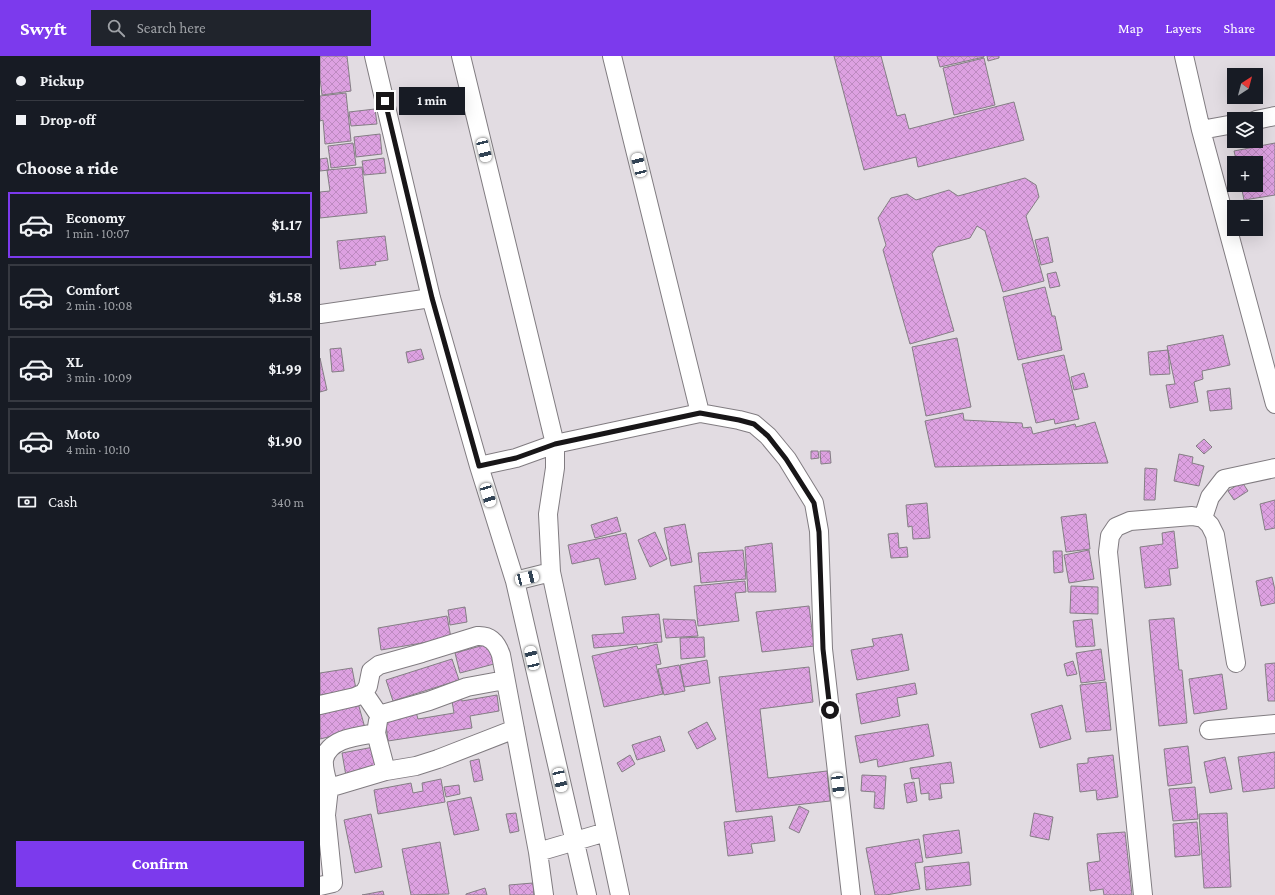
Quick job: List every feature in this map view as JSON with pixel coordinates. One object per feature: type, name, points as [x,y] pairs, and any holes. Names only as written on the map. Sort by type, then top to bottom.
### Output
[{"type":"street","points":[[374,56],[432,298],[479,466],[515,581],[587,895]]},
{"type":"street","points":[[460,56],[555,444],[555,468],[548,514],[550,572],[620,895]]},
{"type":"street","points":[[612,56],[700,413]]},
{"type":"street","points":[[1184,56],[1201,130],[1275,404]]},
{"type":"street","points":[[1263,119],[1275,116]]},
{"type":"street","points":[[1201,130],[1227,125]]},
{"type":"street","points":[[320,314],[432,298]]},
{"type":"street","points":[[479,466],[516,458],[555,444],[700,413],[754,424],[768,436],[786,459],[814,503],[819,532],[823,649],[850,895]]},
{"type":"street","points":[[1203,518],[1210,497],[1224,479],[1275,468]]},
{"type":"street","points":[[1142,895],[1108,552],[1110,536],[1116,527],[1130,521],[1192,516],[1203,518],[1210,525],[1215,535],[1236,663]]},
{"type":"street","points":[[515,581],[550,572]]},
{"type":"street","points":[[320,705],[355,697],[364,693],[368,686],[371,671],[379,665],[477,636],[484,636],[496,644],[501,655],[538,852],[544,895]]},
{"type":"street","points":[[379,715],[429,701],[467,686],[505,680]]},
{"type":"street","points":[[364,693],[379,715],[376,733],[386,771]]},
{"type":"street","points":[[1209,730],[1275,724]]},
{"type":"street","points":[[329,788],[386,771],[416,766],[515,729]]},
{"type":"street","points":[[330,888],[326,815],[329,788],[324,762],[325,758],[336,743],[376,733]]},
{"type":"street","points":[[538,852],[606,832]]},
{"type":"building","points":[[320,56],[347,56],[351,91],[322,95]]},
{"type":"building","points":[[834,56],[881,56],[897,116],[905,114],[909,129],[1014,102],[1024,140],[918,167],[916,157],[864,170]]},
{"type":"building","points":[[937,56],[984,56],[984,57],[940,67]]},
{"type":"building","points":[[987,56],[999,56],[999,58],[988,61]]},
{"type":"building","points":[[984,58],[995,105],[954,115],[943,68]]},
{"type":"building","points":[[346,93],[351,141],[325,144],[323,120],[320,121],[320,96]]},
{"type":"building","points":[[375,109],[377,124],[351,126],[349,112]]},
{"type":"building","points":[[380,134],[382,154],[356,157],[354,137]]},
{"type":"building","points":[[353,143],[356,165],[331,168],[328,146]]},
{"type":"building","points":[[1275,143],[1275,195],[1244,200],[1242,192],[1263,192],[1263,156],[1235,156],[1234,151],[1249,148],[1263,148],[1263,145]]},
{"type":"building","points":[[327,158],[329,170],[320,171],[320,159]]},
{"type":"building","points":[[384,158],[386,173],[364,175],[362,161]]},
{"type":"building","points":[[362,167],[367,213],[320,218],[320,192],[330,191],[327,170]]},
{"type":"building","points":[[1025,178],[1036,185],[1039,197],[1026,216],[1044,281],[1003,292],[985,231],[977,226],[970,238],[937,247],[932,254],[954,331],[910,344],[883,250],[886,245],[878,218],[891,198],[907,194],[916,200],[949,190],[958,196]]},
{"type":"building","points":[[385,236],[388,260],[375,262],[376,265],[340,269],[337,241]]},
{"type":"building","points":[[1048,237],[1053,262],[1041,265],[1035,240]]},
{"type":"building","points":[[1056,272],[1060,286],[1050,288],[1047,274]]},
{"type":"building","points":[[1045,287],[1052,316],[1055,316],[1062,350],[1018,360],[1003,297]]},
{"type":"building","points":[[1223,335],[1230,365],[1202,371],[1203,379],[1194,382],[1198,402],[1170,408],[1166,385],[1175,384],[1167,346]]},
{"type":"building","points":[[957,338],[971,407],[926,416],[912,347]]},
{"type":"building","points":[[341,348],[344,371],[332,372],[330,349]]},
{"type":"building","points":[[421,349],[424,359],[408,363],[406,352]]},
{"type":"building","points":[[1168,350],[1170,374],[1150,375],[1148,352]]},
{"type":"building","points":[[1064,355],[1079,419],[1055,424],[1054,419],[1036,423],[1022,364]]},
{"type":"building","points":[[320,358],[327,390],[320,392]]},
{"type":"building","points":[[1084,373],[1088,387],[1074,390],[1071,377]]},
{"type":"building","points":[[1230,388],[1232,409],[1210,411],[1207,391]]},
{"type":"building","points":[[963,413],[964,420],[1022,423],[1023,428],[1031,427],[1033,434],[1075,424],[1076,427],[1095,422],[1108,463],[935,467],[925,421]]},
{"type":"building","points":[[1204,439],[1212,447],[1204,454],[1196,446]]},
{"type":"building","points":[[811,451],[818,451],[819,458],[811,459]]},
{"type":"building","points":[[820,451],[830,451],[831,463],[821,464]]},
{"type":"building","points":[[1179,454],[1193,457],[1192,463],[1204,466],[1199,486],[1174,481]]},
{"type":"building","points":[[1145,468],[1157,469],[1155,500],[1144,500]]},
{"type":"building","points":[[1242,482],[1248,491],[1234,500],[1228,491]]},
{"type":"building","points":[[1275,500],[1275,528],[1265,530],[1260,504]]},
{"type":"building","points":[[927,503],[930,538],[913,539],[912,526],[908,527],[906,505]]},
{"type":"building","points":[[1086,514],[1090,549],[1066,552],[1061,517]]},
{"type":"building","points":[[617,517],[621,531],[595,538],[591,525]]},
{"type":"building","points":[[685,524],[692,562],[671,566],[664,528]]},
{"type":"building","points":[[1174,531],[1178,568],[1169,569],[1171,585],[1145,588],[1140,547],[1163,544],[1162,533]]},
{"type":"building","points":[[655,532],[667,559],[650,567],[638,540]]},
{"type":"building","points":[[626,533],[636,579],[605,585],[599,558],[572,564],[568,545]]},
{"type":"building","points":[[898,533],[899,548],[907,547],[908,557],[891,558],[888,534]]},
{"type":"building","points":[[772,543],[776,592],[748,592],[745,547]]},
{"type":"building","points":[[743,550],[746,579],[701,583],[698,553]]},
{"type":"building","points":[[1089,550],[1094,579],[1069,583],[1064,555]]},
{"type":"building","points":[[1053,551],[1062,551],[1063,572],[1054,573]]},
{"type":"building","points":[[1272,577],[1275,590],[1275,603],[1261,606],[1256,581]]},
{"type":"building","points":[[745,581],[746,592],[735,593],[739,621],[698,626],[694,586]]},
{"type":"building","points":[[1071,586],[1098,587],[1098,614],[1070,613]]},
{"type":"building","points":[[809,606],[814,646],[762,652],[756,612]]},
{"type":"building","points":[[465,607],[467,622],[450,625],[448,610]]},
{"type":"building","points":[[659,614],[662,642],[594,648],[592,635],[624,633],[622,617]]},
{"type":"building","points":[[447,616],[451,638],[381,650],[378,628]]},
{"type":"building","points":[[1174,618],[1179,670],[1182,670],[1187,723],[1159,726],[1149,620]]},
{"type":"building","points":[[663,619],[695,620],[698,636],[666,638]]},
{"type":"building","points":[[1092,619],[1095,646],[1076,647],[1073,621]]},
{"type":"building","points":[[902,634],[909,670],[857,680],[851,650],[874,646],[872,639]]},
{"type":"building","points":[[704,637],[705,657],[681,659],[680,638]]},
{"type":"building","points":[[488,644],[494,664],[460,673],[455,653]]},
{"type":"building","points":[[657,644],[661,664],[656,665],[663,694],[604,707],[592,656],[637,646],[638,649]]},
{"type":"building","points":[[1101,649],[1105,680],[1081,683],[1076,653]]},
{"type":"building","points":[[452,659],[459,680],[393,701],[386,680]]},
{"type":"building","points":[[707,660],[710,683],[684,687],[680,665]]},
{"type":"building","points":[[1073,661],[1077,674],[1067,676],[1064,664]]},
{"type":"building","points":[[1275,663],[1275,701],[1268,701],[1265,664]]},
{"type":"building","points":[[679,665],[685,691],[664,695],[658,669]]},
{"type":"building","points":[[809,667],[813,702],[760,709],[768,778],[827,771],[830,801],[736,812],[719,677]]},
{"type":"building","points":[[352,668],[356,689],[320,695],[320,673]]},
{"type":"building","points":[[1222,674],[1227,709],[1194,714],[1189,679]]},
{"type":"building","points":[[1106,682],[1111,730],[1086,732],[1080,685]]},
{"type":"building","points":[[915,683],[917,694],[897,698],[900,716],[861,724],[856,694]]},
{"type":"building","points":[[460,693],[462,701],[497,695],[499,711],[470,716],[472,728],[388,741],[385,717],[416,712],[418,719],[454,713],[451,695]]},
{"type":"building","points":[[358,703],[365,728],[320,739],[320,713]]},
{"type":"building","points":[[1062,705],[1071,739],[1040,748],[1031,714]]},
{"type":"building","points":[[707,722],[716,739],[697,749],[688,732]]},
{"type":"building","points":[[928,724],[934,756],[878,767],[877,759],[860,763],[855,736]]},
{"type":"building","points":[[660,736],[665,751],[637,760],[632,745]]},
{"type":"building","points":[[379,746],[383,770],[346,776],[342,753]]},
{"type":"building","points":[[1188,746],[1192,783],[1168,786],[1164,749]]},
{"type":"building","points":[[1275,752],[1275,788],[1243,792],[1238,757]]},
{"type":"building","points":[[630,755],[635,764],[622,772],[617,763]]},
{"type":"building","points":[[1113,755],[1118,797],[1097,800],[1096,790],[1080,792],[1077,764],[1088,763],[1088,758]]},
{"type":"building","points":[[1225,757],[1232,789],[1210,793],[1204,762]]},
{"type":"building","points":[[479,759],[483,780],[474,782],[470,761]]},
{"type":"building","points":[[951,762],[954,783],[940,784],[942,798],[929,800],[929,793],[921,794],[919,778],[912,779],[910,768]]},
{"type":"building","points":[[862,775],[886,776],[884,809],[874,808],[875,792],[861,791]]},
{"type":"building","points":[[441,779],[445,802],[378,814],[374,790],[411,783],[413,793],[423,791],[422,783]]},
{"type":"building","points":[[914,782],[917,801],[907,803],[904,784]]},
{"type":"building","points":[[459,785],[460,794],[446,797],[444,787]]},
{"type":"building","points":[[1195,787],[1198,819],[1173,821],[1169,789]]},
{"type":"building","points":[[471,797],[479,830],[454,835],[447,802]]},
{"type":"building","points":[[799,806],[809,811],[799,833],[789,828]]},
{"type":"building","points":[[516,813],[519,831],[510,833],[506,814]]},
{"type":"building","points":[[1034,813],[1053,817],[1049,840],[1030,836]]},
{"type":"building","points":[[1227,813],[1231,887],[1204,888],[1199,814]]},
{"type":"building","points":[[371,814],[382,867],[355,873],[344,820]]},
{"type":"building","points":[[772,816],[775,841],[751,844],[753,853],[728,856],[724,822]]},
{"type":"building","points":[[1197,822],[1200,855],[1175,857],[1173,824]]},
{"type":"building","points":[[959,830],[962,853],[926,858],[923,835]]},
{"type":"building","points":[[1125,832],[1132,895],[1104,895],[1103,889],[1090,891],[1087,863],[1100,861],[1097,834]]},
{"type":"building","points":[[919,839],[923,862],[915,863],[920,889],[886,895],[875,895],[866,848]]},
{"type":"building","points":[[440,842],[449,894],[411,895],[402,849]]},
{"type":"building","points":[[969,862],[971,885],[926,890],[924,867]]},
{"type":"building","points":[[533,883],[534,895],[510,895],[509,885]]},
{"type":"building","points":[[485,888],[487,895],[466,895],[466,894]]},
{"type":"building","points":[[383,891],[384,895],[362,895]]},
{"type":"route","points":[[385,101],[432,298],[479,466],[516,458],[555,444],[700,413],[754,424],[768,436],[786,459],[814,503],[819,532],[823,649],[830,710]]}]
